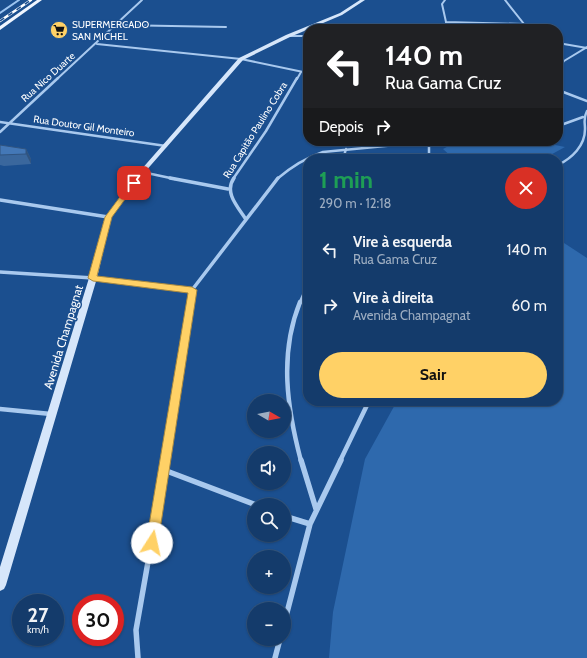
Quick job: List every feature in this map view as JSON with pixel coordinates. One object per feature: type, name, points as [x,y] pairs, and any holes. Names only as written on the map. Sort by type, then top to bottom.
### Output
[{"type":"main road","points":[[0,28],[40,0]]},
{"type":"street","name":"Rua Nico Duarte","points":[[0,132],[97,44],[142,0]]},
{"type":"street","name":"Avenida Champagnat","points":[[317,24],[341,14],[363,0]]},
{"type":"street","points":[[445,0],[442,4],[446,22],[524,24]]},
{"type":"street","points":[[505,0],[524,24]]},
{"type":"street","points":[[117,24],[226,27]]},
{"type":"street","name":"Avenida Champagnat","points":[[0,585],[93,278],[108,217],[142,172],[241,59],[303,30]]},
{"type":"street","points":[[288,36],[303,36]]},
{"type":"street","points":[[563,43],[587,48]]},
{"type":"street","points":[[97,44],[241,59],[301,72]]},
{"type":"street","points":[[563,62],[587,48]]},
{"type":"street","name":"Rua Capitão Paulino Cobra","points":[[245,218],[228,189],[231,182],[266,131],[301,72]]},
{"type":"street","points":[[563,92],[587,101]]},
{"type":"street","points":[[563,124],[583,116],[587,111]]},
{"type":"street","points":[[563,163],[568,161],[579,150],[584,139],[583,116]]},
{"type":"street","name":"Rua Doutor Gil Monteiro","points":[[0,122],[166,146]]},
{"type":"street","points":[[317,154],[346,149],[388,146]]},
{"type":"street","points":[[344,154],[346,149]]},
{"type":"street","points":[[138,658],[136,630],[164,470],[192,290],[275,180],[291,167],[303,160]]},
{"type":"street","points":[[142,172],[228,189]]},
{"type":"street","points":[[0,200],[108,217]]},
{"type":"street","points":[[0,272],[93,278],[192,290]]},
{"type":"street","points":[[303,299],[290,337],[286,367],[291,412],[300,460],[316,509]]},
{"type":"street","points":[[290,602],[310,524],[367,406]]},
{"type":"street","points":[[0,409],[51,414]]},
{"type":"street","points":[[164,470],[247,502]]},
{"type":"street","points":[[291,518],[310,524]]},
{"type":"street","points":[[275,658],[278,646]]},
{"type":"shaded area","points":[[449,146],[565,147],[552,154],[448,154],[443,149]]},
{"type":"shaded area","points":[[564,243],[587,258],[587,658],[329,658],[333,612],[365,459],[394,406],[563,406]]},
{"type":"building","points":[[0,145],[26,149],[26,154],[0,155]]},
{"type":"waterway","points":[[0,13],[19,0]]},
{"type":"railway","points":[[0,21],[31,0]]},
{"type":"place","name":"SUPERMERCADO SAN MICHEL","points":[[59,30]]},
{"type":"route","points":[[134,183],[108,217],[93,278],[192,290],[152,543]]}]
